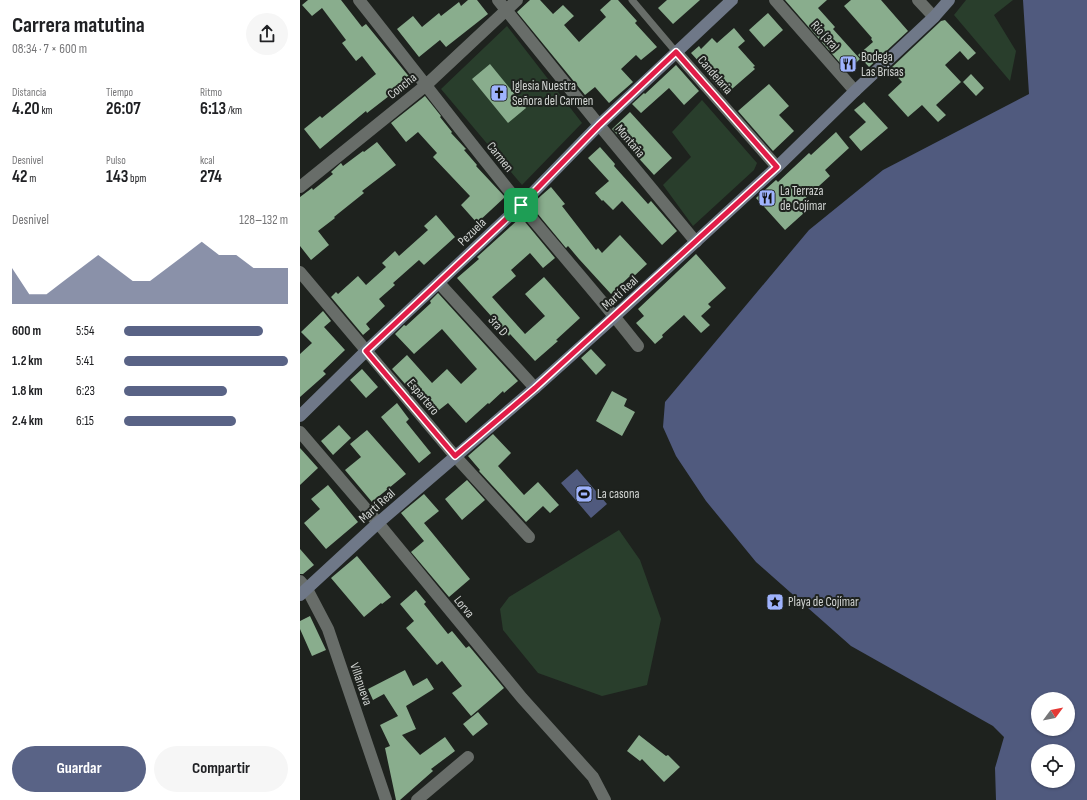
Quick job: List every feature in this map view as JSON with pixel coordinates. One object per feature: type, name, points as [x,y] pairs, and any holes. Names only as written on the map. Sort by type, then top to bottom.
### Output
[{"type":"main road","name":"Pezuela","points":[[300,416],[366,351],[521,205],[599,125],[732,0]]},
{"type":"main road","name":"Martí Real","points":[[302,589],[535,388],[615,316],[777,167],[950,0]]},
{"type":"street","name":"Carmen","points":[[359,0],[425,86],[521,205],[615,316],[638,346]]},
{"type":"street","points":[[370,0],[375,21]]},
{"type":"street","name":"Montaña","points":[[498,0],[696,242]]},
{"type":"street","name":"Concha","points":[[300,187],[425,86],[517,0]]},
{"type":"street","name":"Río (3ra)","points":[[775,0],[855,91]]},
{"type":"street","points":[[918,0],[934,17]]},
{"type":"street","name":"Candelaria","points":[[676,52],[777,167]]},
{"type":"street","name":"Espartero","points":[[300,272],[455,456],[529,537]]},
{"type":"street","name":"3ra D","points":[[439,283],[535,388]]},
{"type":"street","name":"Lorva","points":[[300,432],[378,523],[522,698],[592,777],[605,800]]},
{"type":"street","name":"Villanueva","points":[[302,589],[328,629],[386,800]]},
{"type":"street","points":[[417,800],[468,757]]},
{"type":"lane","name":"Candelaria","points":[[632,0],[676,52]]},
{"type":"green space","points":[[966,0],[1013,0],[994,15],[1016,51],[1010,81],[954,15]]},
{"type":"green space","points":[[507,26],[582,123],[522,185],[441,89]]},
{"type":"green space","points":[[702,100],[757,163],[754,170],[693,226],[663,185],[691,157],[672,132]]},
{"type":"green space","points":[[619,530],[640,560],[661,619],[647,685],[602,696],[538,673],[503,630],[500,609],[509,597]]},
{"type":"water","points":[[1023,0],[1087,0],[1087,800],[996,800],[995,768],[1004,737],[993,726],[851,646],[756,562],[706,501],[676,456],[663,427],[665,402],[809,230],[883,170],[1029,94]]},
{"type":"water","name":"La casona","points":[[577,469],[607,504],[591,518],[561,483]]},
{"type":"building","points":[[308,0],[341,0],[362,27],[366,24],[411,79],[367,113],[366,111],[320,149],[304,129],[320,116],[322,118],[376,74],[362,56],[356,61],[342,43],[346,40],[322,8],[312,16],[302,5]]},
{"type":"building","points":[[468,0],[477,0],[488,14],[446,47],[440,40],[419,57],[397,29],[413,16],[422,27],[439,13],[441,16],[459,2],[461,6]]},
{"type":"building","points":[[530,0],[540,0],[553,14],[563,5],[574,16],[564,25],[579,42],[606,17],[600,10],[611,0],[618,0],[637,21],[635,23],[657,47],[641,60],[636,55],[621,69],[633,82],[609,103],[595,87],[585,95],[517,12]]},
{"type":"building","points":[[667,0],[700,0],[673,24],[658,8]]},
{"type":"building","points":[[785,0],[827,0],[818,8],[835,27],[833,29],[860,59],[847,71]]},
{"type":"building","points":[[851,0],[881,0],[908,31],[869,67],[858,55],[873,42],[871,39],[872,38],[844,6]]},
{"type":"building","points":[[768,13],[783,30],[764,47],[749,30]]},
{"type":"building","points":[[945,20],[976,53],[968,60],[960,51],[945,65],[961,82],[936,105],[946,115],[938,122],[922,105],[908,117],[888,95],[902,82],[890,69],[941,21]]},
{"type":"building","points":[[734,28],[745,41],[738,47],[755,66],[753,67],[755,69],[725,95],[709,77],[711,75],[691,53],[699,46],[701,49],[712,38],[717,43]]},
{"type":"building","name":"Iglesia Nuestra Señora del Carmen","points":[[490,64],[526,108],[508,123],[472,79]]},
{"type":"building","points":[[676,65],[699,91],[684,105],[669,88],[641,113],[632,104]]},
{"type":"building","points":[[971,74],[984,88],[976,96],[963,82]]},
{"type":"building","points":[[769,84],[789,106],[779,115],[794,131],[773,151],[738,111]]},
{"type":"building","points":[[425,96],[441,116],[440,117],[452,132],[451,133],[466,149],[464,150],[477,165],[476,166],[505,197],[477,223],[461,205],[470,196],[433,157],[437,153],[418,132],[406,142],[391,123]]},
{"type":"building","points":[[864,102],[888,128],[861,151],[849,137],[866,122],[854,110]]},
{"type":"building","points":[[630,112],[672,158],[654,175],[612,129]]},
{"type":"building","points":[[836,132],[849,148],[825,170],[830,176],[799,204],[805,212],[785,230],[756,198],[776,180],[778,182],[809,153],[811,155]]},
{"type":"building","points":[[377,142],[396,165],[362,191],[364,193],[318,231],[329,245],[311,260],[300,246],[300,197],[312,188],[313,190],[333,174],[331,172],[341,163],[343,166]]},
{"type":"building","points":[[600,147],[615,164],[614,166],[648,204],[651,201],[677,231],[662,245],[622,201],[613,210],[595,193],[609,181],[588,158]]},
{"type":"building","points":[[551,187],[565,204],[562,206],[596,250],[598,248],[602,253],[620,235],[647,264],[632,278],[630,276],[611,294],[568,246],[566,248],[532,207],[534,204],[533,203]]},
{"type":"building","points":[[436,215],[455,237],[424,265],[419,260],[393,283],[395,285],[379,299],[385,306],[366,324],[370,329],[363,335],[331,297],[336,292],[338,294],[358,276],[366,285],[386,267],[382,263],[395,251],[399,256],[428,230],[424,226]]},
{"type":"building","points":[[521,217],[555,258],[543,268],[530,253],[511,270],[516,276],[492,297],[525,334],[545,316],[525,294],[544,277],[580,318],[556,340],[558,341],[535,361],[510,334],[509,336],[457,278],[479,259],[477,257]]},
{"type":"building","points":[[696,254],[726,288],[708,304],[711,307],[701,316],[710,325],[701,333],[684,315],[662,335],[663,337],[655,344],[636,323],[644,316],[638,309]]},
{"type":"building","points":[[438,293],[518,381],[504,393],[503,391],[489,404],[488,403],[466,423],[448,403],[434,414],[409,383],[406,385],[392,369],[407,355],[432,383],[447,369],[461,384],[477,369],[442,329],[414,354],[395,334],[431,303],[430,301]]},
{"type":"building","points":[[323,311],[331,321],[324,327],[345,350],[323,371],[326,374],[300,397],[300,354],[312,343],[301,332]]},
{"type":"building","points":[[591,349],[606,365],[596,375],[581,358]]},
{"type":"building","points":[[362,369],[378,387],[366,398],[350,380]]},
{"type":"building","points":[[612,391],[627,399],[624,406],[635,412],[622,436],[596,421]]},
{"type":"building","points":[[397,403],[409,419],[406,422],[431,453],[419,463],[381,417]]},
{"type":"building","points":[[339,425],[351,438],[333,455],[321,441]]},
{"type":"building","points":[[367,430],[406,474],[372,502],[345,470],[361,457],[350,444]]},
{"type":"building","points":[[493,434],[511,453],[498,466],[524,495],[538,482],[559,505],[550,513],[543,506],[526,522],[479,471],[480,470],[468,456]]},
{"type":"building","points":[[300,448],[318,468],[300,485]]},
{"type":"building","points":[[467,480],[485,500],[462,520],[445,499]]},
{"type":"building","points":[[328,485],[358,522],[326,549],[304,523],[320,509],[311,499]]},
{"type":"building","points":[[424,494],[439,511],[424,523],[470,579],[449,597],[411,552],[424,541],[401,513]]},
{"type":"building","points":[[300,549],[314,565],[303,574],[300,574]]},
{"type":"building","points":[[357,556],[391,597],[364,617],[331,578]]},
{"type":"building","points":[[416,590],[426,602],[424,604],[448,634],[452,631],[466,648],[469,646],[504,688],[471,716],[452,693],[462,686],[442,661],[437,665],[406,628],[414,621],[400,604]]},
{"type":"building","points":[[310,616],[326,650],[312,656],[300,629],[300,621]]},
{"type":"building","points":[[405,670],[413,686],[427,678],[434,689],[406,706],[416,729],[402,735],[420,755],[445,737],[455,751],[431,769],[433,771],[400,800],[396,800],[385,748],[390,746],[380,725],[398,716],[384,694],[373,700],[368,689]]},
{"type":"building","points":[[478,712],[488,724],[473,736],[463,724]]},
{"type":"building","points":[[639,735],[666,756],[668,755],[680,767],[664,782],[642,759],[640,761],[627,751]]},
{"type":"place","name":"Bodega Las Brisas","points":[[848,64]]},
{"type":"place","name":"Iglesia Nuestra Señora del Carmen","points":[[499,93]]},
{"type":"place","name":"La Terraza de Cojímar","points":[[767,198]]},
{"type":"place","name":"La casona","points":[[584,494]]},
{"type":"place","name":"Playa de Cojímar","points":[[775,602]]},
{"type":"route","points":[[676,52],[777,167],[535,388],[455,456],[366,351],[521,205],[599,125],[676,52]]}]
